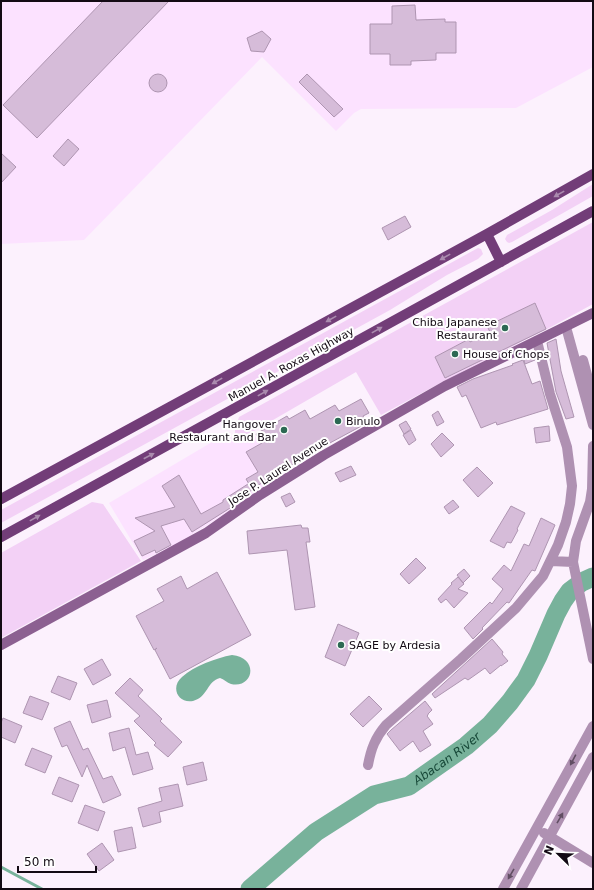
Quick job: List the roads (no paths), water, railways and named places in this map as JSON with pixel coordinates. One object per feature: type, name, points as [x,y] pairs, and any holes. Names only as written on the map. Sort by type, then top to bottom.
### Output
[{"type":"main road","name":"Manuel A. Roxas Highway","points":[[1,500],[487,234],[593,174]]},
{"type":"main road","name":"Manuel A. Roxas Highway","points":[[1,537],[593,211]]},
{"type":"main road","points":[[487,234],[501,262]]},
{"type":"street","name":"Jose P. Laurel Avenue","points":[[1,645],[206,533],[281,481],[404,409],[482,367],[593,312]]},
{"type":"street","points":[[569,325],[587,387],[593,425]]},
{"type":"street","points":[[368,766],[374,741],[386,725],[462,659],[516,608],[543,576],[551,561],[566,522],[572,486],[567,447],[550,394],[537,341]]},
{"type":"street","points":[[587,387],[593,397]]},
{"type":"street","points":[[593,446],[592,489],[590,502],[576,541],[573,562],[593,659]]},
{"type":"street","points":[[551,561],[573,562]]},
{"type":"street","points":[[503,889],[593,726]]},
{"type":"street","points":[[521,889],[593,757]]},
{"type":"street","points":[[537,829],[593,863]]},
{"type":"waterway","name":"Abacan River","points":[[250,889],[316,832],[374,795],[409,786],[466,746],[490,725],[510,702],[526,680],[563,601],[570,591],[582,582],[593,577]]},
{"type":"waterway","points":[[1,867],[42,889]]},
{"type":"place","name":"Chiba Japanese Restaurant","points":[[505,328]]},
{"type":"place","name":"House of Chops","points":[[455,354]]},
{"type":"place","name":"Binulo","points":[[338,421]]},
{"type":"place","name":"Hangover Restaurant and Bar","points":[[284,430]]},
{"type":"place","name":"SAGE by Ardesia","points":[[341,645]]}]
